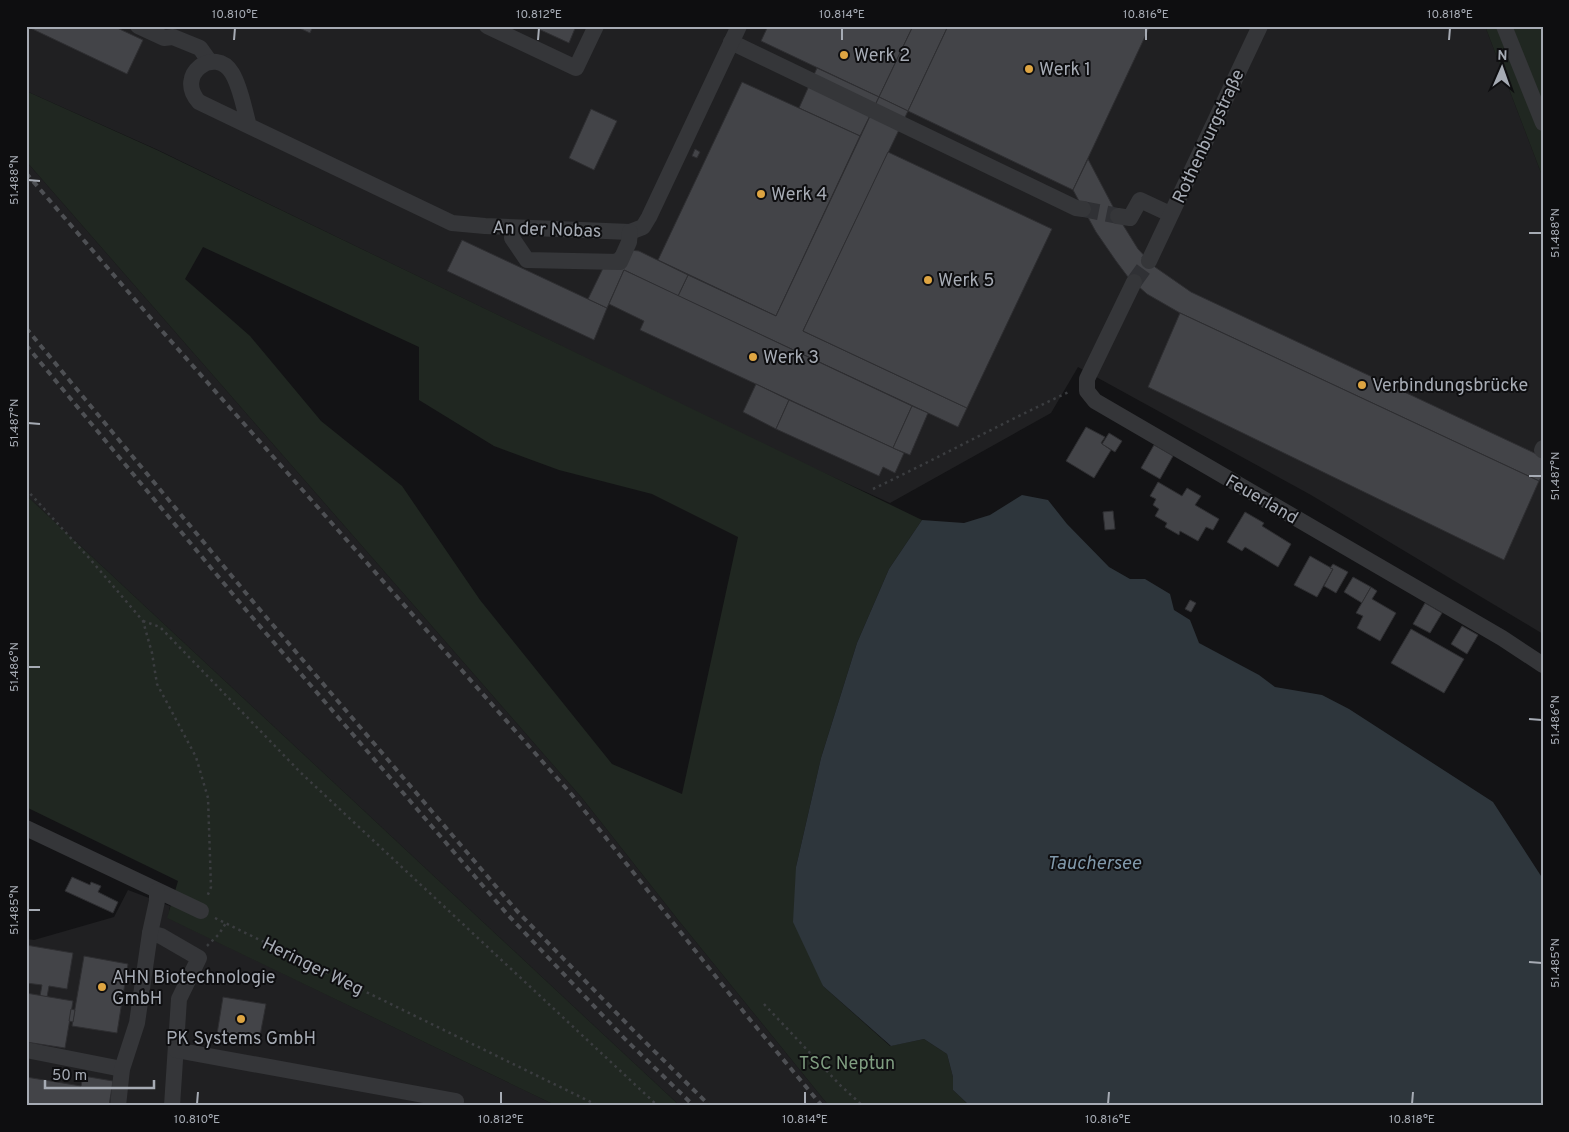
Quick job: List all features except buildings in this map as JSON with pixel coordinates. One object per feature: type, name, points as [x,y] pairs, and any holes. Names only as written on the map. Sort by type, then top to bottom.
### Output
[{"type":"street","points":[[138,26],[164,38],[173,37],[200,48],[210,62],[222,63],[232,72],[250,126]]},
{"type":"street","points":[[487,26],[576,68],[596,26]]},
{"type":"street","points":[[512,238],[527,260],[620,262],[630,242],[630,232],[643,227],[649,217],[739,26]]},
{"type":"street","name":"Rothenburgstraße","points":[[1149,261],[1260,26]]},
{"type":"street","points":[[1504,26],[1543,123]]},
{"type":"street","points":[[731,42],[1076,208],[1083,209]]},
{"type":"street","name":"An der Nobas","points":[[210,62],[201,65],[191,82],[191,90],[199,102],[452,223],[630,232]]},
{"type":"street","points":[[1118,216],[1130,218],[1140,200],[1170,214]]},
{"type":"street","points":[[1088,391],[1087,379],[1134,282]]},
{"type":"street","name":"Feuerland","points":[[1088,391],[1095,401],[1493,633],[1543,665]]},
{"type":"street","points":[[26,828],[201,911]]},
{"type":"street","points":[[118,1106],[122,1069],[138,1023],[157,891]]},
{"type":"street","points":[[150,933],[161,936],[199,958],[179,999],[172,1106]]},
{"type":"street","points":[[26,1050],[122,1069]]},
{"type":"street","points":[[176,1050],[456,1101],[455,1106]]},
{"type":"path","points":[[873,489],[934,460],[1025,412],[1075,390],[1088,391]]},
{"type":"path","points":[[26,489],[143,621],[152,652],[157,684],[196,757],[208,798],[211,839],[211,887],[201,911]]},
{"type":"path","points":[[143,621],[160,627],[301,773],[658,1106]]},
{"type":"path","name":"Heringer Weg","points":[[201,911],[598,1106]]},
{"type":"path","points":[[199,958],[226,923]]},
{"type":"path","points":[[764,1004],[840,1085],[863,1106]]},
{"type":"shaded area","points":[[26,26],[1485,26],[1543,178],[1543,634],[1311,495],[1078,367],[1051,413],[890,503],[802,463],[158,150],[26,91]]},
{"type":"shaded area","points":[[26,161],[582,798],[829,1106],[680,1106],[26,495]]},
{"type":"shaded area","points":[[128,890],[170,906],[168,918],[557,1106],[26,1106],[26,939],[34,940],[114,917]]},
{"type":"green space","points":[[1485,26],[1543,26],[1543,178]]},
{"type":"green space","name":"TSC Neptun","points":[[26,91],[157,150],[922,520],[889,569],[857,643],[821,758],[796,867],[823,986],[890,1046],[924,1039],[947,1054],[953,1077],[953,1090],[970,1106],[829,1106],[582,798],[26,161]],"holes":[[[203,247],[419,347],[419,400],[494,446],[559,470],[652,494],[738,537],[682,794],[612,764],[480,600],[402,486],[321,421],[250,336],[185,279]]]},
{"type":"green space","points":[[26,495],[680,1106],[557,1106],[167,918],[178,881],[26,807]]},
{"type":"water","name":"Tauchersee","points":[[1022,495],[1048,500],[1067,524],[1109,567],[1130,579],[1145,579],[1170,594],[1174,610],[1190,620],[1199,643],[1259,675],[1275,687],[1322,695],[1349,709],[1493,802],[1543,879],[1543,1106],[970,1106],[953,1090],[953,1077],[947,1054],[924,1039],[891,1046],[823,986],[793,922],[796,867],[821,758],[857,643],[889,569],[922,520],[964,523],[990,515]]},
{"type":"tunnel","points":[[1083,209],[1118,216]]},
{"type":"tunnel","points":[[1134,282],[1149,261]]},
{"type":"railway","points":[[26,173],[155,323],[572,795],[747,1016],[822,1106]]},
{"type":"railway","points":[[26,328],[255,604],[517,911],[710,1106]]},
{"type":"railway","points":[[26,345],[246,610],[508,915],[625,1039],[694,1106]]},
{"type":"place","name":"Werk 2","points":[[844,55]]},
{"type":"place","name":"Werk 1","points":[[1029,69]]},
{"type":"place","name":"Werk 4","points":[[761,194]]},
{"type":"place","name":"Werk 5","points":[[928,280]]},
{"type":"place","name":"Werk 3","points":[[753,357]]},
{"type":"place","name":"Verbindungsbrücke","points":[[1362,385]]},
{"type":"place","name":"AHN Biotechnologie GmbH","points":[[102,987]]},
{"type":"place","name":"PK Systems GmbH","points":[[241,1019]]}]
